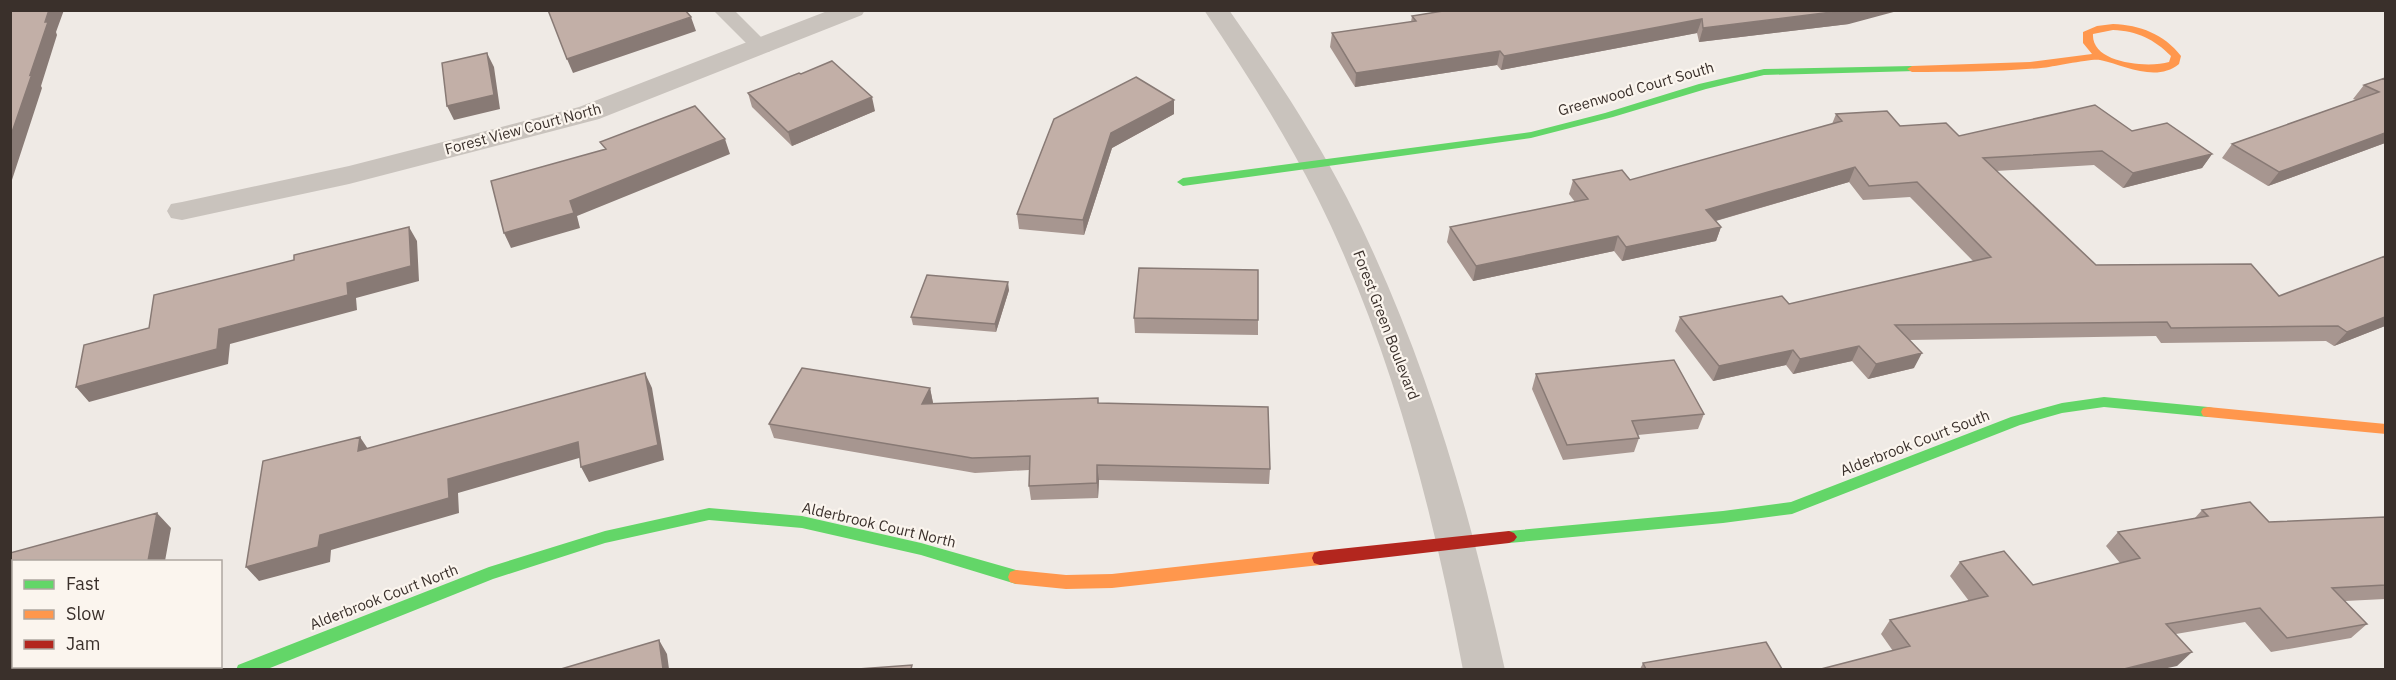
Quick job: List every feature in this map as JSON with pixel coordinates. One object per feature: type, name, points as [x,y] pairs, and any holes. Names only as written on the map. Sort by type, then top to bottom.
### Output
[{"type":"street","name":"Forest View Court North","points":[[182,212],[349,175],[589,112],[762,48],[853,10]]},
{"type":"street","name":"Forest Green Boulevard","points":[[1216,10],[1254,61],[1317,165],[1373,283],[1418,404],[1457,542],[1484,669]]},
{"type":"street","points":[[2110,26],[2128,28],[2160,40],[2171,48],[2176,56],[2174,64],[2165,69],[2150,70],[2124,66],[2100,56],[2089,47],[2086,39],[2088,32],[2097,27],[2110,26]]},
{"type":"street","name":"Greenwood Court South","points":[[1183,182],[1317,165],[1463,142],[1532,135],[1610,115],[1703,86],[1764,72],[2023,67],[2061,64],[2100,56]]},
{"type":"street","name":"Alderbrook Court South","points":[[1457,542],[1723,517],[1792,508],[2016,421],[2062,408],[2104,402],[2385,429]]},
{"type":"street","name":"Alderbrook Court North","points":[[244,669],[489,574],[605,537],[708,514],[802,522],[921,549],[1008,576],[1066,582],[1112,581],[1457,542]]},
{"type":"lane","points":[[722,10],[762,48]]},
{"type":"building","points":[[10,10],[49,10],[45,22],[48,22],[10,138]]},
{"type":"building","points":[[548,10],[685,10],[691,17],[567,59]]},
{"type":"building","points":[[1449,10],[1848,10],[1703,28],[1702,19],[1504,56],[1500,51],[1356,73],[1332,33],[1416,21],[1412,16]]},
{"type":"building","points":[[487,53],[494,95],[447,106],[442,63]]},
{"type":"building","points":[[832,61],[872,97],[788,132],[748,93],[801,74]]},
{"type":"building","points":[[1136,77],[1174,100],[1111,133],[1083,220],[1017,214],[1054,119]]},
{"type":"building","points":[[2385,78],[2385,133],[2279,172],[2232,144],[2379,92],[2364,85]]},
{"type":"building","points":[[2095,105],[2132,131],[2167,123],[2212,154],[2133,173],[2102,151],[1983,158],[2096,265],[2251,264],[2279,296],[2385,256],[2385,317],[2347,332],[2338,326],[2171,328],[2167,322],[1895,325],[1922,353],[1876,364],[1859,346],[1800,359],[1793,350],[1719,366],[1680,317],[1782,296],[1789,304],[1991,257],[1917,182],[1869,186],[1855,167],[1706,210],[1721,227],[1626,247],[1618,236],[1476,266],[1450,227],[1588,199],[1573,180],[1622,170],[1630,180],[1842,121],[1836,114],[1887,111],[1900,126],[1946,123],[1959,136]]},
{"type":"building","points":[[695,106],[725,139],[570,201],[574,213],[504,233],[491,181],[606,149],[600,142]]},
{"type":"building","points":[[409,227],[411,266],[347,283],[348,295],[219,329],[217,349],[76,387],[84,345],[149,328],[154,295],[294,260],[294,255]]},
{"type":"building","points":[[1139,268],[1258,270],[1258,320],[1134,318]]},
{"type":"building","points":[[927,275],[1008,282],[995,324],[911,317]]},
{"type":"building","points":[[1674,360],[1704,414],[1632,421],[1639,438],[1567,445],[1536,374]]},
{"type":"building","points":[[802,368],[930,388],[922,404],[1098,398],[1098,403],[1268,407],[1270,469],[1097,465],[1097,483],[1029,486],[1030,456],[972,458],[769,424]]},
{"type":"building","points":[[645,373],[658,445],[581,467],[578,442],[448,479],[449,498],[320,535],[318,547],[246,567],[263,461],[360,437],[358,451]]},
{"type":"building","points":[[2250,502],[2269,522],[2385,517],[2385,585],[2332,588],[2367,624],[2287,638],[2260,608],[2166,624],[2192,652],[2124,669],[1821,669],[1910,646],[1890,620],[1988,596],[1960,562],[2004,551],[2033,585],[2140,558],[2118,532],[2208,516],[2202,510]]},
{"type":"building","points":[[157,513],[148,560],[12,560],[12,612],[10,612],[10,553]]},
{"type":"building","points":[[659,640],[663,669],[561,669]]},
{"type":"building","points":[[1766,642],[1782,669],[1646,669],[1643,663]]},
{"type":"building","points":[[912,665],[911,669],[858,669]]},
{"type":"traffic: fast","points":[[1183,182],[1531,135],[1609,115],[1703,86],[1764,72],[1912,69]]},
{"type":"traffic: fast","points":[[1509,537],[1723,517],[1792,508],[2016,421],[2062,408],[2104,402],[2208,412]]},
{"type":"traffic: fast","points":[[244,670],[489,574],[605,537],[709,514],[802,522],[921,549],[1016,577]]},
{"type":"traffic: slow","points":[[1912,69],[2030,66],[2100,56],[2090,46],[2087,40],[2088,32],[2113,27],[2125,27],[2147,33],[2158,39],[2176,56],[2174,64],[2155,69],[2127,66],[2100,56]]},
{"type":"traffic: slow","points":[[2208,412],[2386,429]]},
{"type":"traffic: slow","points":[[1016,577],[1066,582],[1112,581],[1320,558]]},
{"type":"traffic: jam","points":[[1320,558],[1509,537]]}]
